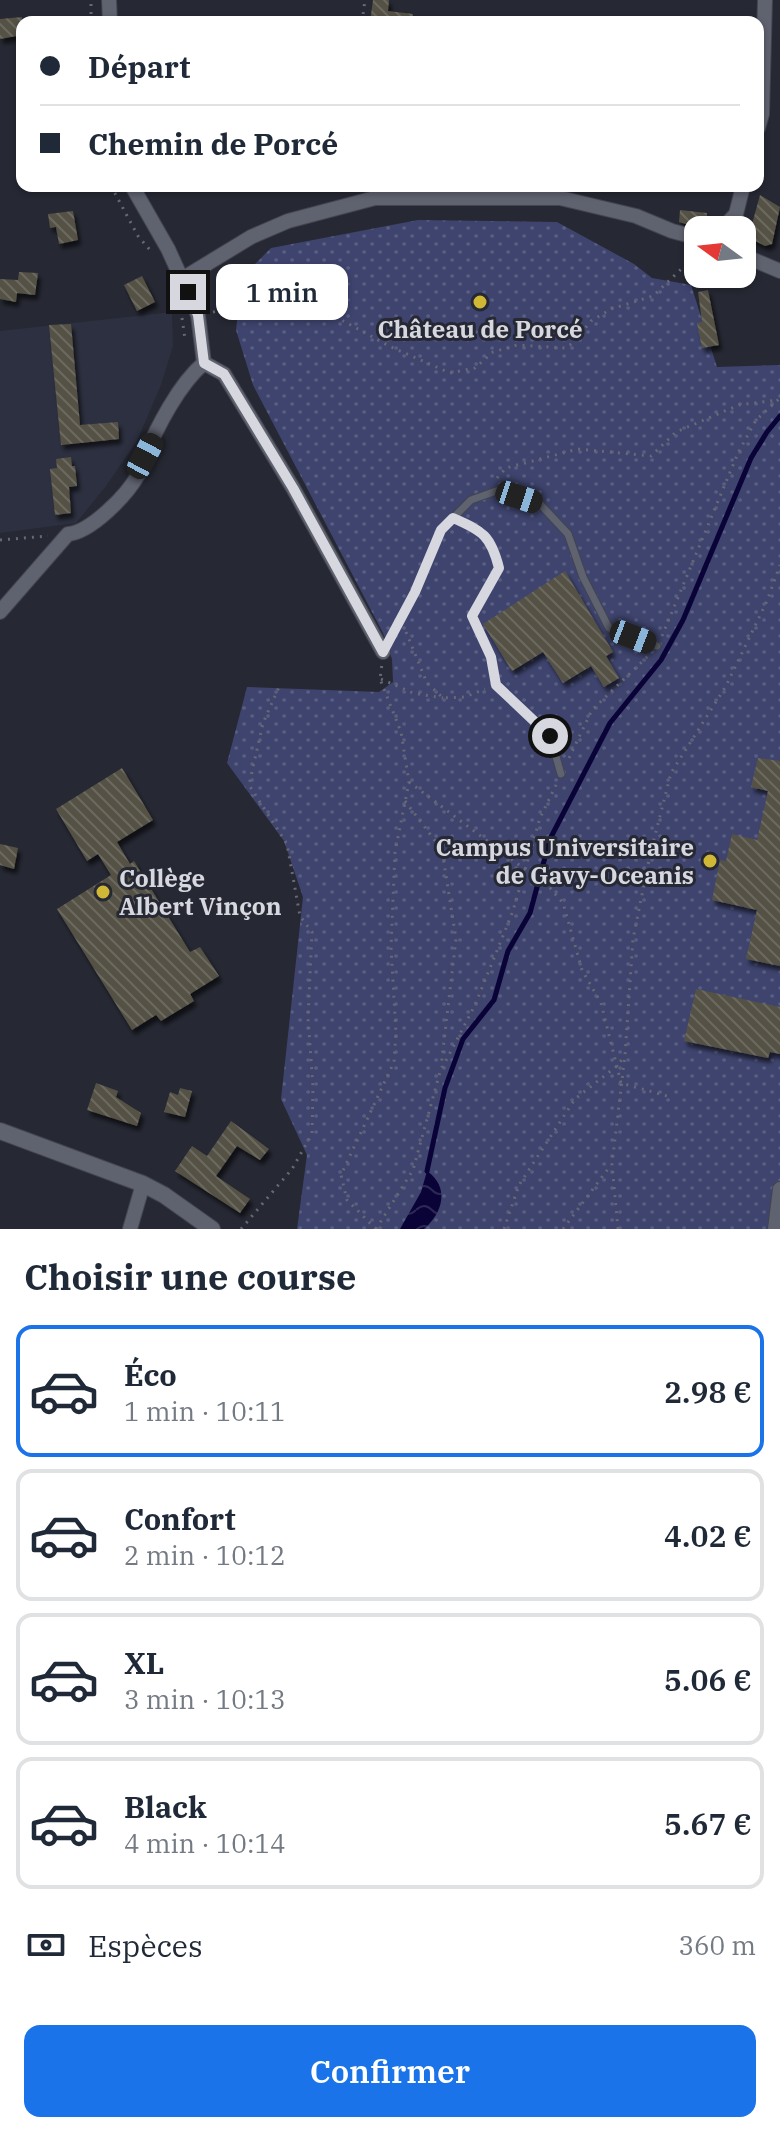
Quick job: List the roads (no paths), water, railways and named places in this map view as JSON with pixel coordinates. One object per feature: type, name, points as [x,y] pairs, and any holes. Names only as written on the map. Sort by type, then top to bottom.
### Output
[{"type":"street","points":[[764,38],[765,0]]},
{"type":"street","points":[[135,192],[198,315],[204,363]]},
{"type":"street","points":[[734,216],[742,192]]},
{"type":"street","points":[[182,279],[251,237],[288,221],[375,198],[560,198],[636,216],[684,234]]},
{"type":"street","points":[[756,261],[780,271]]},
{"type":"street","points":[[0,612],[68,534],[76,534],[102,517],[138,476],[145,456],[188,376],[204,363]]},
{"type":"street","points":[[204,363],[224,374],[293,488],[383,652]]},
{"type":"street","points":[[0,1131],[143,1184],[212,1229]]},
{"type":"street","points":[[130,1229],[143,1184]]},
{"type":"street","points":[[775,1229],[780,1189]]},
{"type":"lane","points":[[383,652],[415,592],[441,530],[471,500],[499,490],[539,503],[568,534],[583,577],[609,628],[657,646]]},
{"type":"lane","points":[[453,518],[481,530],[494,548],[499,568],[472,616],[491,657],[496,685],[550,736],[561,774]]},
{"type":"water","points":[[427,1171],[434,1177],[441,1192],[436,1215],[424,1229],[400,1229],[421,1192]]},
{"type":"waterway","points":[[427,1171],[445,1088],[463,1039],[494,1000],[508,951],[530,913],[550,839],[610,723],[661,660],[683,620],[751,458],[780,416]]},
{"type":"place","name":"Château de Porcé","points":[[480,302]]},
{"type":"place","name":"Campus Universitaire de Gavy-Oceanis","points":[[710,861]]},
{"type":"place","name":"Collège Albert Vinçon","points":[[103,892]]}]
